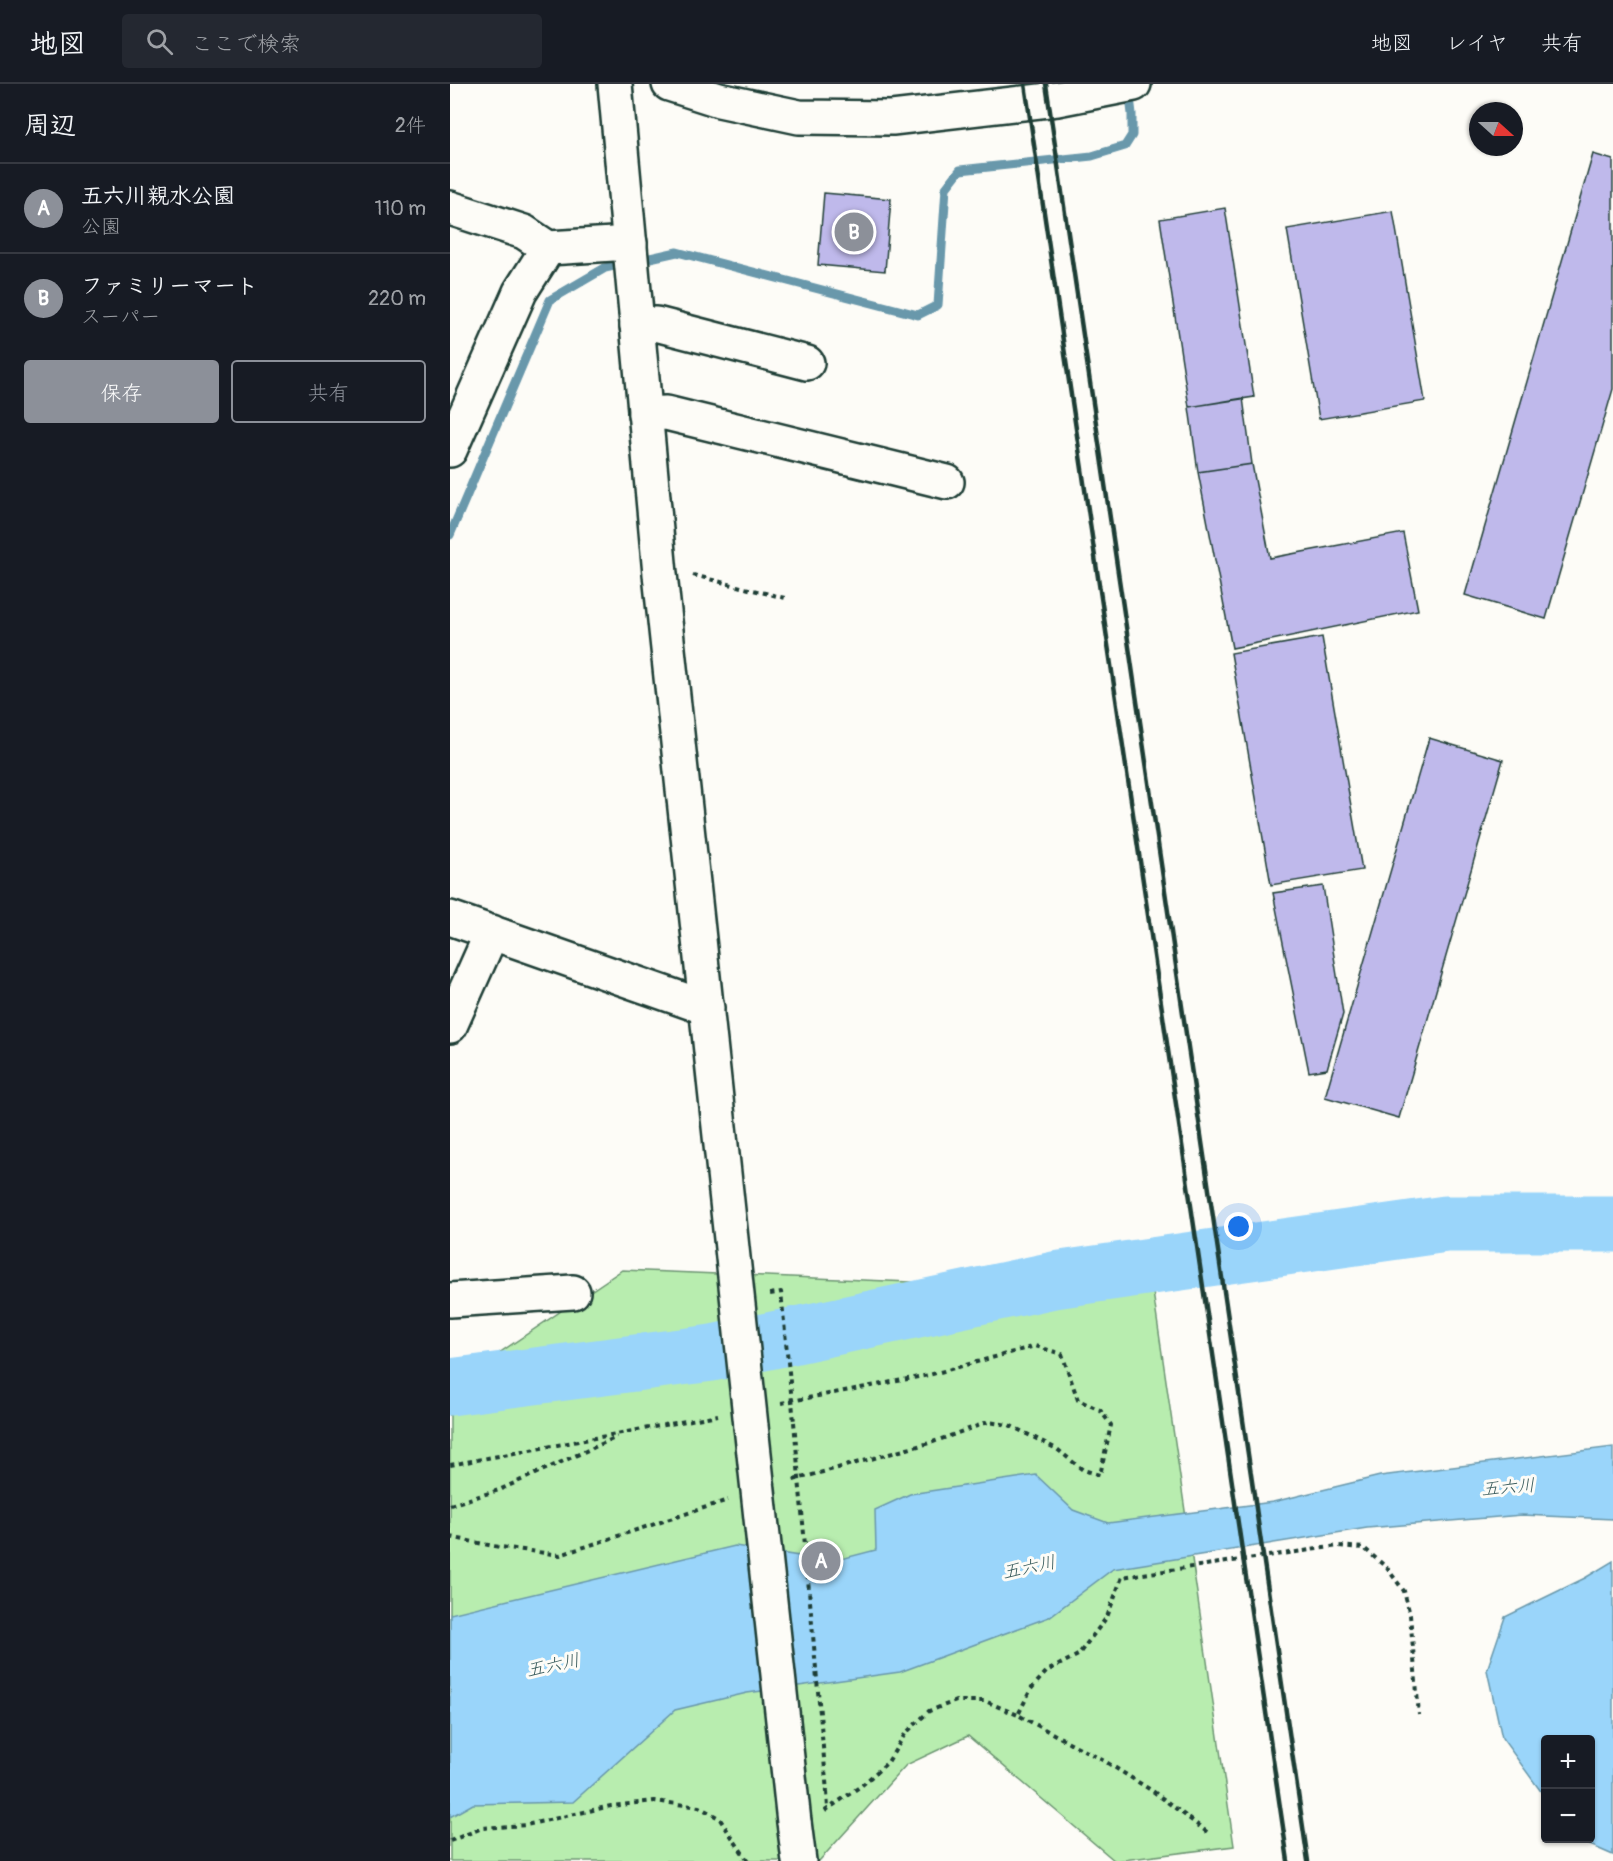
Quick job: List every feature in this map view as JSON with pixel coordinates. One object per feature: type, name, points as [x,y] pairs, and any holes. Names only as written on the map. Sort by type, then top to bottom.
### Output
[{"type":"street","points":[[615,84],[660,574],[796,1839]]},
{"type":"street","points":[[669,84],[719,100],[800,117],[892,118],[1057,99],[1121,86]]},
{"type":"street","points":[[450,208],[524,231],[548,248],[630,243]]},
{"type":"street","points":[[450,450],[520,292],[548,248]]},
{"type":"street","points":[[637,326],[656,324],[807,363]]},
{"type":"street","points":[[645,414],[666,413],[947,482]]},
{"type":"street","points":[[450,918],[707,1008]]},
{"type":"street","points":[[450,1026],[492,932]]},
{"type":"street","points":[[450,1300],[573,1292]]},
{"type":"path","points":[[660,574],[681,572],[785,598]]},
{"type":"path","points":[[783,1317],[793,1400],[828,1809]]},
{"type":"path","points":[[450,1465],[623,1434],[749,1406],[929,1375],[1035,1346],[1062,1354],[1078,1400],[1100,1410],[1110,1425],[1104,1463]]},
{"type":"path","points":[[450,1505],[499,1490],[623,1434]]},
{"type":"path","points":[[1018,1715],[1031,1689],[1047,1671],[1078,1655],[1107,1617],[1122,1577],[1338,1546],[1364,1548],[1387,1568],[1404,1591],[1410,1615],[1419,1715]]},
{"type":"path","points":[[796,1839],[828,1809],[861,1786],[888,1762],[905,1734],[930,1711],[956,1701],[985,1701],[1018,1715],[1106,1762],[1154,1792],[1207,1832]]},
{"type":"path","points":[[450,1841],[482,1828],[526,1825],[601,1808],[655,1801],[699,1807],[719,1818],[748,1861]]},
{"type":"green space","points":[[622,1270],[1153,1292],[1234,1846],[1115,1861],[968,1736],[906,1765],[819,1861],[450,1861],[450,1386]]},
{"type":"water","points":[[1613,1447],[1613,1519],[1522,1515],[1367,1528],[1113,1569],[1049,1617],[900,1672],[747,1693],[675,1710],[573,1802],[473,1804],[450,1817],[450,1614],[735,1546],[812,1558],[822,1564],[876,1550],[875,1510],[910,1494],[1036,1475],[1073,1510],[1108,1523],[1273,1502],[1380,1476]]},
{"type":"water","points":[[1613,1561],[1613,1855],[1585,1843],[1595,1843],[1595,1735],[1541,1735],[1541,1792],[1502,1738],[1487,1670],[1505,1617],[1585,1578]]},
{"type":"building","points":[[1593,154],[1613,160],[1613,389],[1546,619],[1465,595]]},
{"type":"building","points":[[824,193],[891,199],[885,271],[818,265]]},
{"type":"building","points":[[1225,208],[1254,397],[1189,407],[1160,219]]},
{"type":"building","points":[[1393,211],[1425,401],[1319,419],[1287,229]]},
{"type":"building","points":[[1243,398],[1252,464],[1198,472],[1189,407]]},
{"type":"building","points":[[1252,464],[1270,558],[1403,533],[1418,610],[1232,648],[1198,472]]},
{"type":"building","points":[[1322,637],[1362,870],[1271,885],[1231,653]]},
{"type":"building","points":[[1429,738],[1503,760],[1399,1118],[1325,1097]]},
{"type":"building","points":[[1323,886],[1343,1014],[1327,1069],[1309,1072],[1273,893]]},
{"type":"waterway","points":[[450,535],[550,300],[605,268],[677,252],[918,315],[938,305],[946,188],[960,170],[1092,156],[1125,146],[1132,135],[1129,89]]},
{"type":"waterway","name":"五六川","points":[[450,1387],[712,1353],[1054,1280],[1446,1224],[1613,1224]]},
{"type":"railway","points":[[1025,84],[1288,1861]]},
{"type":"railway","points":[[1046,84],[1308,1861]]},
{"type":"place","name":"ファミリーマート","points":[[854,232]]},
{"type":"place","name":"五六川親水公園","points":[[821,1561]]}]
